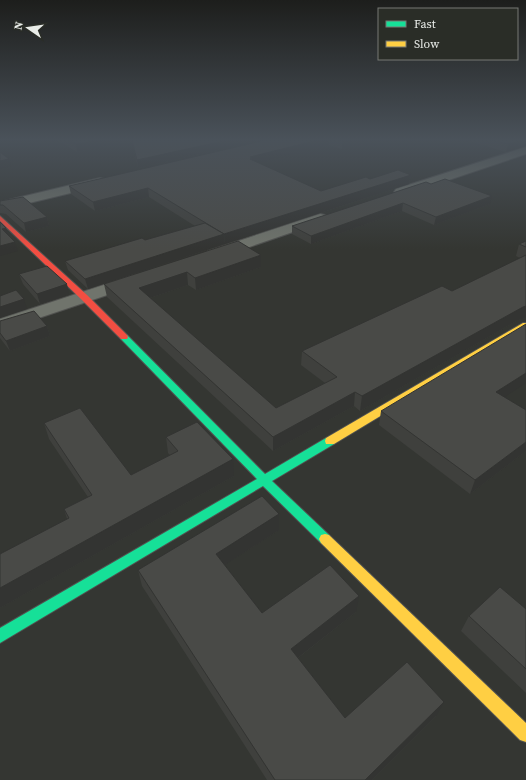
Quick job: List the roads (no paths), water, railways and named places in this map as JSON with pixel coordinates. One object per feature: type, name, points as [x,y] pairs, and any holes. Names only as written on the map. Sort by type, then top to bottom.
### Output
[{"type":"street","points":[[384,197],[446,176]]},
{"type":"street","points":[[0,206],[108,180]]},
{"type":"street","points":[[204,257],[331,215]]},
{"type":"street","points":[[0,218],[84,297],[264,480],[526,734]]},
{"type":"street","points":[[0,325],[144,277]]},
{"type":"street","points":[[0,636],[526,324]]}]
